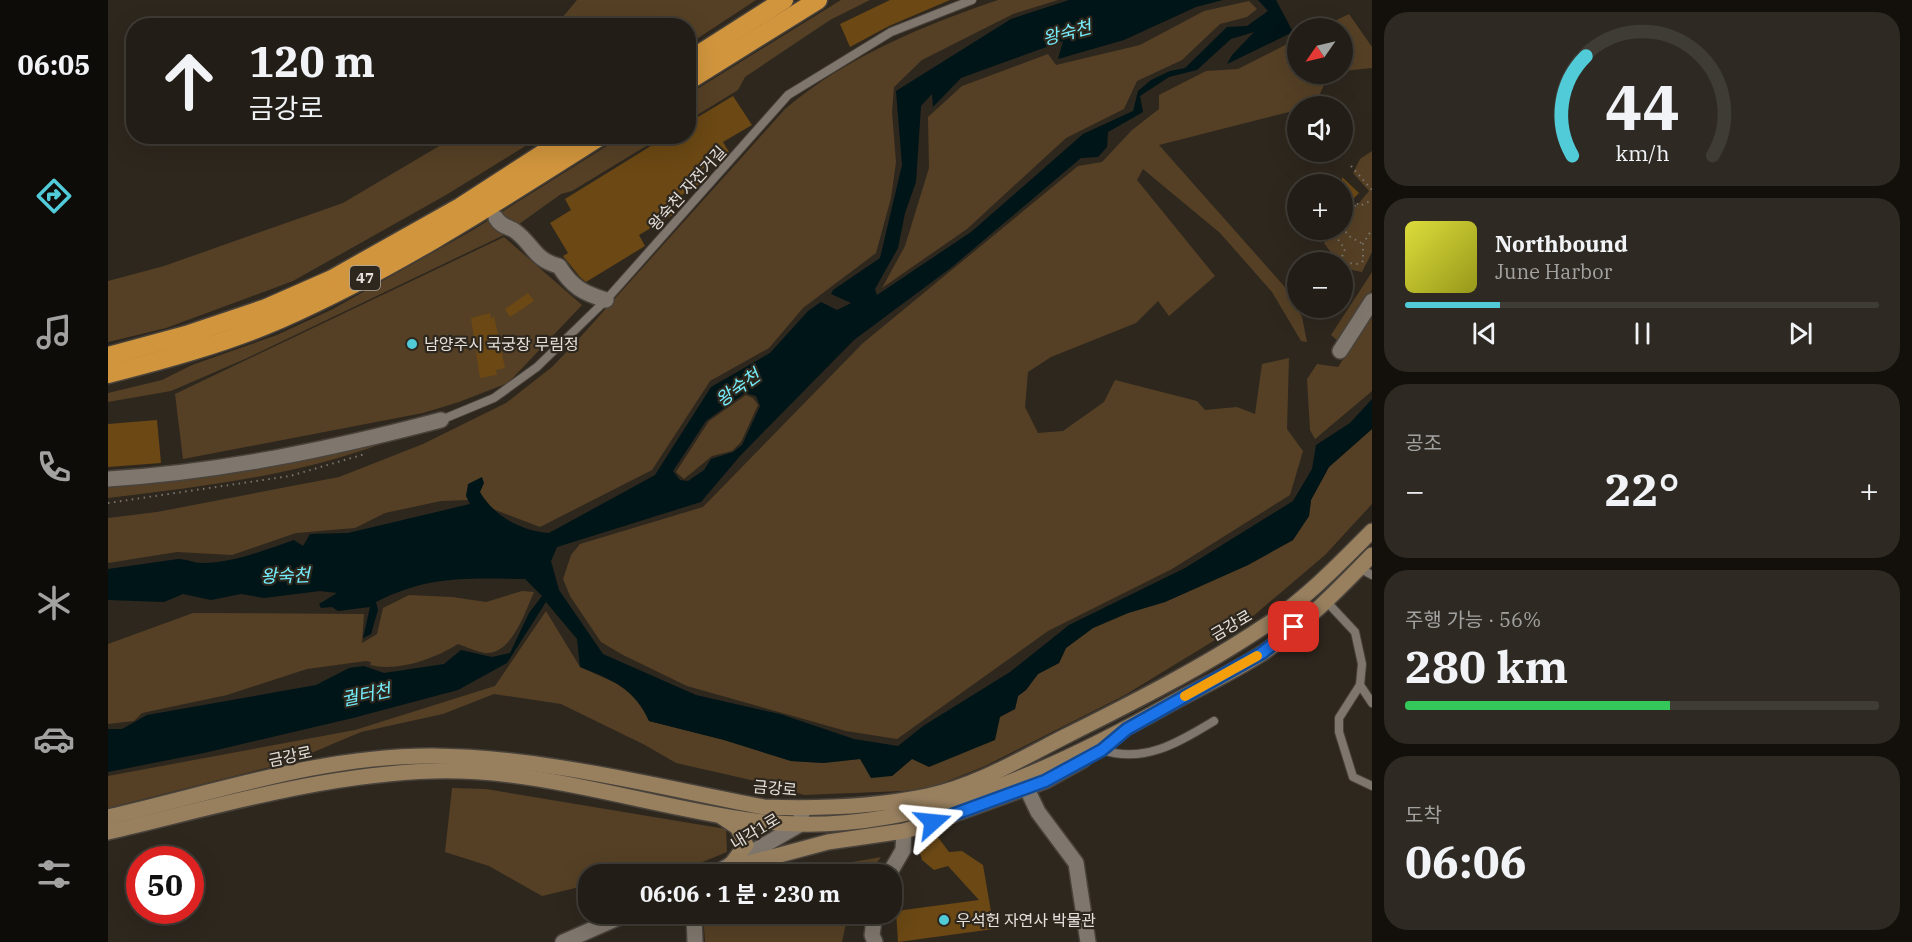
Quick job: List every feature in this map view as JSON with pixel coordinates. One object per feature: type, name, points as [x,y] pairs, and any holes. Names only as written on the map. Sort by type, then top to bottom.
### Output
[{"type":"highway","points":[[696,56],[784,0]]},
{"type":"highway","points":[[696,76],[818,0]]},
{"type":"highway","name":"47","points":[[108,356],[266,308],[332,279],[460,207],[558,144]]},
{"type":"highway","name":"47","points":[[108,374],[186,354],[279,320],[342,290],[422,248],[588,144]]},
{"type":"main road","name":"금강로","points":[[108,817],[351,762],[431,756],[520,761],[764,807],[803,809],[928,796],[993,773],[1132,703],[1264,627],[1328,576],[1372,531]]},
{"type":"main road","name":"금강로","points":[[108,832],[368,776],[436,771],[491,774],[551,782],[720,815],[799,825],[872,820],[955,803],[1035,773],[1127,729],[1262,653],[1365,572],[1372,555]]},
{"type":"main road","points":[[744,864],[770,855],[828,842],[904,831],[984,806],[1027,789],[1102,750],[1127,729]]},
{"type":"main road","points":[[720,815],[737,827],[746,845],[740,855],[730,864]]},
{"type":"street","points":[[496,218],[500,224],[515,231],[546,263],[559,266],[569,282],[582,293],[606,300]]},
{"type":"street","points":[[1340,351],[1372,301]]},
{"type":"street","points":[[108,480],[201,472],[241,465],[367,439],[441,420]]},
{"type":"street","points":[[1027,789],[1038,812],[1076,863],[1088,942]]},
{"type":"street","name":"내각1로","points":[[734,864],[799,825],[803,809]]},
{"type":"street","points":[[895,864],[903,850],[904,831]]},
{"type":"street","points":[[563,942],[604,924]]},
{"type":"street","points":[[694,924],[695,942]]},
{"type":"street","points":[[874,924],[872,935],[875,942]]},
{"type":"lane","name":"왕숙천 자전거길","points":[[441,420],[463,413],[518,383],[606,300],[788,95],[891,32],[967,1]]},
{"type":"lane","points":[[1326,601],[1355,632],[1362,664],[1360,685],[1339,718],[1339,732],[1353,777],[1372,786]]},
{"type":"lane","points":[[1360,685],[1372,702]]},
{"type":"lane","points":[[1102,750],[1117,755],[1138,755],[1164,749],[1214,721]]},
{"type":"path","points":[[1351,166],[1372,190]]},
{"type":"path","points":[[1353,201],[1360,206],[1372,200]]},
{"type":"path","points":[[1353,208],[1357,204]]},
{"type":"path","points":[[1339,240],[1345,249],[1340,262],[1358,264],[1363,261],[1363,244],[1372,229]]},
{"type":"path","points":[[1353,238],[1363,244]]},
{"type":"shaded area","points":[[577,0],[756,0],[696,39],[696,18],[562,18]]},
{"type":"shaded area","points":[[841,0],[870,0],[830,20],[745,77],[738,90],[696,116],[696,90]]},
{"type":"shaded area","points":[[998,0],[1058,0],[1013,14],[922,60],[894,87],[892,112],[896,162],[891,198],[876,253],[803,308],[769,348],[710,381],[652,470],[540,527],[469,500],[441,501],[385,513],[355,528],[296,533],[232,555],[177,552],[108,563],[108,518],[157,512],[339,477],[423,444],[506,403],[552,367],[575,343],[785,109],[834,74],[887,44],[942,20]]},
{"type":"shaded area","points":[[1249,1],[1257,9],[1247,17],[1220,24],[1182,60],[1137,81],[1124,109],[1066,138],[967,229],[882,288],[905,246],[929,168],[928,117],[962,86],[1048,54],[1056,65],[1140,45],[1204,11]]},
{"type":"shaded area","points":[[1353,20],[1372,47],[1372,68],[1353,70]]},
{"type":"shaded area","points":[[1287,44],[1287,84],[1324,84],[1319,96],[1287,96],[1287,113],[1159,145],[1284,286],[1287,291],[1287,317],[1272,292],[1220,233],[1143,169],[1137,180],[1215,276],[1169,316],[1158,301],[1136,323],[1051,357],[1028,372],[1025,407],[1038,433],[1063,431],[1104,402],[1115,380],[1197,401],[1205,410],[1237,407],[1255,414],[1262,364],[1289,358],[1287,429],[1303,451],[1290,495],[1172,569],[1048,631],[897,739],[846,731],[687,686],[601,642],[570,596],[563,579],[571,555],[580,544],[703,507],[863,343],[1078,166],[1102,162],[1132,130],[1159,109],[1159,95],[1206,71],[1238,69]]},
{"type":"shaded area","points":[[443,144],[529,144],[446,195],[293,281],[166,328],[108,342],[108,281],[164,266],[343,203]]},
{"type":"shaded area","points":[[610,144],[649,144],[572,191],[561,194],[504,235],[245,359],[171,391],[108,402],[108,393],[162,380],[192,365],[277,335],[333,309],[473,230]]},
{"type":"shaded area","points":[[1372,151],[1372,252],[1362,272],[1353,270],[1353,252],[1331,252],[1324,243],[1327,240],[1353,240],[1353,210],[1369,191],[1353,173],[1360,159]]},
{"type":"shaded area","name":"남양주시 국궁장 무림정","points":[[504,237],[582,305],[508,383],[423,413],[183,459],[175,394]]},
{"type":"shaded area","points":[[1372,272],[1372,290],[1339,342],[1331,335],[1342,318],[1353,318],[1353,301]]},
{"type":"shaded area","points":[[1372,315],[1372,391],[1315,439],[1310,430],[1307,379],[1317,364],[1338,367]]},
{"type":"shaded area","points":[[1287,318],[1302,318],[1307,342],[1301,341]]},
{"type":"shaded area","points":[[746,395],[753,398],[758,405],[741,442],[732,451],[712,456],[684,479],[676,472],[709,421]]},
{"type":"shaded area","points":[[1372,429],[1372,504],[1325,555],[1251,618],[1125,695],[985,766],[926,790],[804,795],[773,785],[676,763],[645,745],[561,704],[494,694],[443,714],[361,732],[290,762],[108,808],[108,776],[355,730],[495,686],[546,611],[580,667],[627,688],[642,705],[649,721],[724,740],[791,761],[823,763],[860,759],[892,776],[912,759],[1015,709],[1018,696],[1026,690],[1038,674],[1059,663],[1066,648],[1093,628],[1128,613],[1165,602],[1248,565],[1293,540],[1309,516],[1311,500],[1329,467]]},
{"type":"shaded area","points":[[406,434],[370,448],[297,469],[184,489],[108,498],[108,486],[221,473]]},
{"type":"shaded area","points":[[522,591],[534,592],[516,630],[503,647],[495,651],[486,653],[458,644],[416,663],[392,667],[370,665],[371,662],[366,661],[307,669],[227,695],[142,713],[134,721],[108,724],[108,644],[193,613],[364,614],[362,643],[377,634],[383,608],[409,595],[452,597],[486,602]]},
{"type":"shaded area","points":[[452,788],[486,789],[726,829],[727,852],[698,864],[578,864],[578,887],[542,896],[489,866],[445,852]]},
{"type":"shaded area","points":[[881,857],[876,864],[841,864]]},
{"type":"shaded area","points":[[704,924],[846,924],[842,942],[705,942]]},
{"type":"water","points":[[1069,0],[1223,0],[1196,7],[1124,40],[1058,59],[1063,41],[961,78],[933,107],[932,94],[921,106],[916,182],[905,213],[898,248],[875,289],[877,295],[971,232],[1083,134],[1133,111],[1138,91],[1151,80],[1170,71],[1185,68],[1227,27],[1247,26],[1268,11],[1258,0],[1276,0],[1287,21],[1287,35],[1227,64],[1232,55],[1254,32],[1231,39],[1197,70],[1169,77],[1140,96],[1143,112],[1108,132],[1107,147],[1098,157],[1081,158],[952,267],[854,340],[740,456],[701,502],[557,547],[551,561],[559,590],[603,654],[696,695],[780,714],[854,739],[898,746],[923,726],[1010,672],[1069,625],[1185,568],[1293,501],[1312,469],[1316,445],[1350,423],[1372,399],[1372,429],[1329,467],[1311,500],[1309,516],[1293,540],[1248,565],[1165,602],[1128,613],[1093,628],[1066,648],[1059,663],[1038,674],[1026,690],[1018,696],[1015,709],[1000,717],[995,740],[929,767],[912,759],[892,776],[871,778],[860,759],[823,763],[791,761],[724,740],[649,721],[637,701],[621,686],[580,667],[577,639],[546,602],[507,663],[458,690],[353,718],[204,753],[108,772],[108,729],[122,729],[147,715],[316,685],[349,668],[364,666],[384,673],[444,664],[461,650],[492,657],[510,653],[529,613],[542,596],[525,579],[449,580],[395,593],[376,602],[378,610],[371,634],[363,638],[370,607],[338,611],[332,607],[321,608],[319,604],[337,593],[320,591],[264,598],[241,594],[211,600],[183,594],[164,602],[108,600],[108,569],[178,559],[202,563],[226,561],[294,540],[303,546],[310,534],[348,533],[470,504],[466,496],[468,484],[482,477],[484,483],[480,492],[501,515],[528,529],[549,533],[655,475],[711,387],[770,353],[808,311],[821,302],[837,310],[851,303],[831,294],[833,290],[880,258],[902,165],[896,91],[1011,19]],"holes":[[[745,393],[756,396],[760,406],[742,445],[733,452],[711,459],[704,470],[688,481],[680,480],[673,471],[706,421]]]},
{"type":"building","points":[[890,0],[950,0],[889,26],[850,47],[840,24]]},
{"type":"building","points":[[733,96],[752,125],[723,142],[729,152],[694,174],[700,184],[667,204],[673,215],[639,235],[645,246],[586,282],[563,256],[568,253],[550,223],[571,210],[565,199],[654,144],[696,144],[696,118]]},
{"type":"building","points":[[1353,187],[1359,193],[1353,199]]},
{"type":"building","points":[[528,293],[534,301],[510,317],[505,309]]},
{"type":"building","points":[[490,313],[491,319],[494,316],[505,368],[496,370],[497,375],[480,378],[471,318]]},
{"type":"building","points":[[157,420],[161,463],[108,467],[108,424]]},
{"type":"building","name":"우석헌 자연사 박물관","points":[[937,836],[949,852],[962,851],[983,865],[994,929],[898,942],[897,924],[902,924],[902,910],[979,900],[948,866],[934,870],[922,860],[918,846]]},
{"type":"slow traffic","points":[[1185,696],[1257,656]]},
{"type":"place","name":"남양주시 국궁장 무림정","points":[[412,344]]},
{"type":"place","name":"우석헌 자연사 박물관","points":[[944,920]]},
{"type":"route","points":[[933,822],[984,806],[1045,781],[1102,750],[1127,729],[1262,653],[1294,627]]},
{"type":"water label","name":"왕숙천","points":[[1067,33]]},
{"type":"water label","name":"왕숙천","points":[[738,388]]},
{"type":"water label","name":"왕숙천","points":[[285,576]]},
{"type":"water label","name":"궐터천","points":[[366,695]]}]
